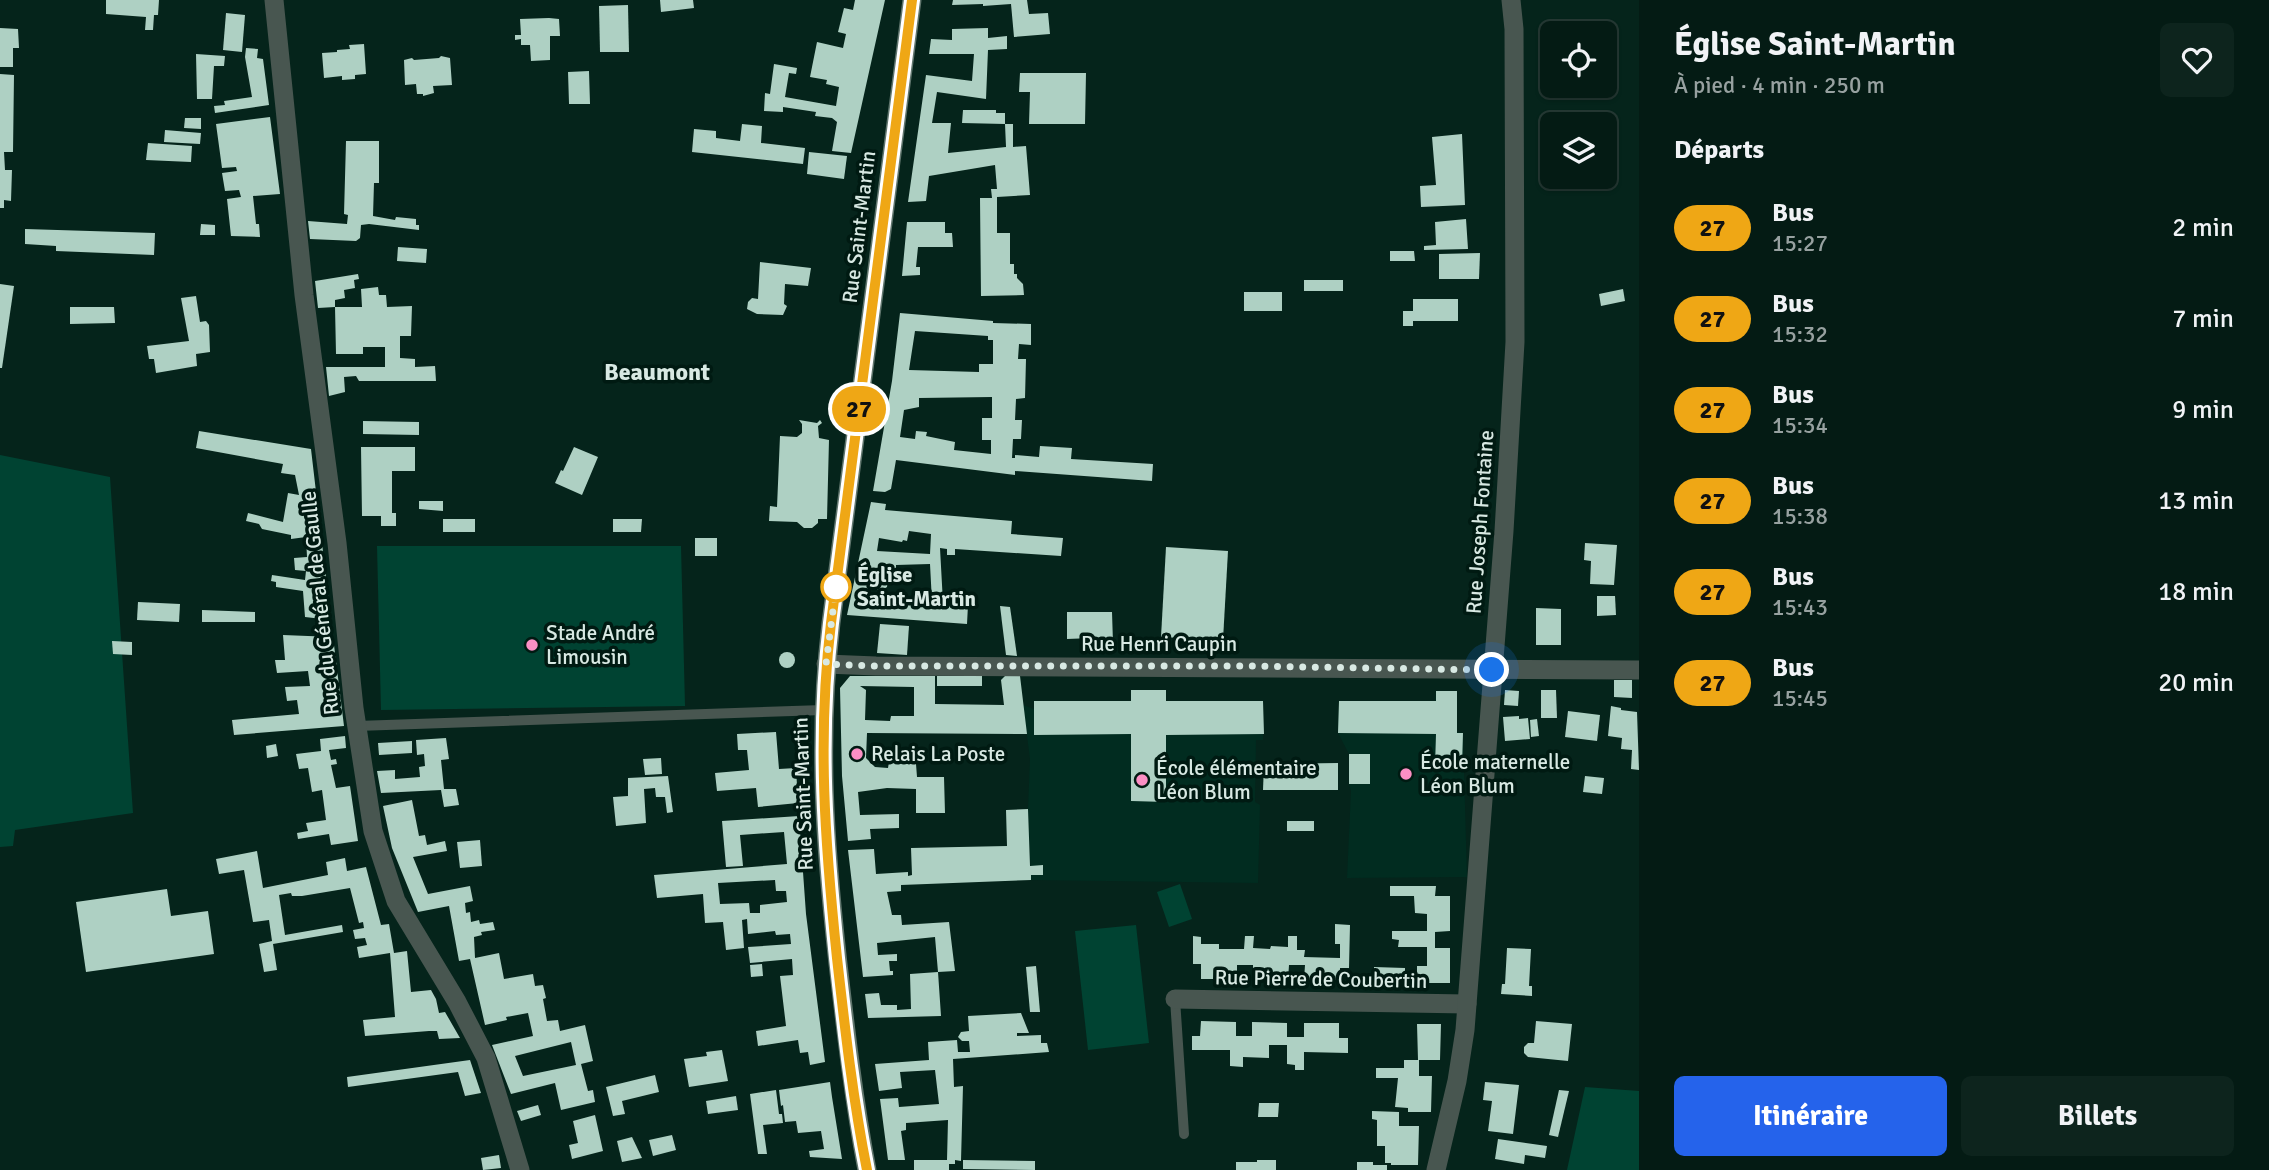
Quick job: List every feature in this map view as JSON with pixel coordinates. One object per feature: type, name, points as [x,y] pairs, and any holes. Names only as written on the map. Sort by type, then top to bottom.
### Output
[{"type":"main road","name":"Rue Saint-Martin","points":[[867,1170],[845,1026],[828,873],[822,710],[912,0]]},
{"type":"street","name":"Rue du Général de Gaulle","points":[[274,0],[304,295],[337,542],[357,726],[373,831],[396,901],[457,1002],[486,1058],[520,1170]]},
{"type":"street","name":"Rue Joseph Fontaine","points":[[1437,1170],[1457,1081],[1467,1004],[1504,531],[1515,342],[1514,29],[1511,0]]},
{"type":"street","name":"Rue Henri Caupin","points":[[826,664],[1639,670]]},
{"type":"street","name":"Rue Pierre de Coubertin","points":[[1175,999],[1467,1004]]},
{"type":"lane","points":[[357,726],[822,710]]},
{"type":"lane","points":[[1175,999],[1184,1134]]},
{"type":"shaded area","points":[[0,455],[110,477],[133,813],[15,830],[13,846],[0,847]]},
{"type":"shaded area","name":"Stade André Limousin","points":[[377,546],[681,546],[685,706],[381,710]]},
{"type":"shaded area","name":"École maternelle Léon Blum","points":[[1436,691],[1457,691],[1457,732],[1463,733],[1467,877],[1347,878],[1351,791],[1349,754],[1338,733],[1339,701],[1435,701]]},
{"type":"shaded area","name":"École élémentaire Léon Blum","points":[[1131,701],[1263,701],[1263,740],[1256,740],[1255,802],[1260,805],[1258,883],[1031,880],[1028,809],[1030,759],[1023,705],[1034,709]]},
{"type":"shaded area","points":[[1180,884],[1192,919],[1169,927],[1157,892]]},
{"type":"shaded area","points":[[1136,925],[1149,1043],[1088,1050],[1075,931]]},
{"type":"shaded area","points":[[1585,1087],[1639,1091],[1639,1170],[1567,1170]]},
{"type":"building","points":[[106,0],[159,0],[153,30],[145,30],[146,17],[106,14]]},
{"type":"building","points":[[660,0],[693,0],[694,8],[661,12]]},
{"type":"building","points":[[855,0],[885,0],[851,153],[832,151],[837,122],[832,118],[815,116],[816,112],[783,107],[783,112],[764,111],[765,93],[770,94],[774,64],[797,68],[796,74],[789,73],[785,97],[836,106],[839,87],[826,84],[827,80],[810,77],[817,42],[843,48],[846,34],[838,32],[844,8],[853,10]]},
{"type":"building","points":[[953,0],[1027,0],[1029,14],[1048,13],[1050,34],[1014,37],[1011,4],[952,5]]},
{"type":"building","points":[[628,5],[629,52],[600,52],[599,6]]},
{"type":"building","points":[[226,13],[245,15],[242,52],[223,50]]},
{"type":"building","points":[[520,19],[559,19],[560,36],[550,36],[550,60],[531,61],[530,45],[521,45],[521,39],[515,40],[515,35],[521,35]]},
{"type":"building","points":[[0,28],[18,29],[19,48],[13,48],[13,67],[0,67]]},
{"type":"building","points":[[988,28],[988,38],[1007,36],[1007,49],[988,50],[986,99],[937,92],[932,123],[951,123],[948,153],[1006,147],[1005,124],[1013,124],[1013,147],[1026,146],[1030,195],[997,197],[997,233],[1010,233],[1010,264],[1014,264],[1014,274],[1017,274],[1023,284],[1024,295],[981,296],[980,198],[992,198],[991,189],[997,189],[995,165],[929,176],[926,201],[908,202],[926,75],[972,81],[974,54],[929,54],[931,39],[952,40],[952,29]]},
{"type":"building","points":[[364,44],[366,74],[355,75],[355,79],[342,80],[342,76],[324,78],[322,53],[350,49],[349,45]]},
{"type":"building","points":[[246,48],[258,49],[257,58],[263,59],[269,105],[215,113],[214,106],[225,105],[224,101],[252,97]]},
{"type":"building","points":[[196,54],[225,56],[224,66],[214,66],[212,99],[197,99]]},
{"type":"building","points":[[441,56],[450,58],[452,85],[433,86],[434,93],[423,96],[417,94],[416,84],[405,85],[404,60]]},
{"type":"building","points":[[589,71],[590,104],[569,104],[568,72]]},
{"type":"building","points":[[1020,73],[1086,73],[1085,124],[1029,124],[1030,92],[1019,92]]},
{"type":"building","points":[[0,74],[14,75],[13,152],[4,152],[5,170],[12,170],[11,201],[4,200],[4,208],[0,208]]},
{"type":"building","points":[[963,110],[996,110],[996,113],[1005,113],[1005,124],[962,123]]},
{"type":"building","points":[[270,117],[280,194],[253,196],[260,237],[231,236],[227,199],[241,197],[239,190],[225,191],[222,173],[237,171],[236,167],[222,168],[216,124]]},
{"type":"building","points":[[185,118],[201,118],[201,129],[184,128]]},
{"type":"building","points":[[742,124],[762,126],[761,143],[805,148],[803,164],[692,152],[694,129],[716,131],[716,138],[740,141]]},
{"type":"building","points":[[165,130],[201,133],[200,144],[164,142]]},
{"type":"building","points":[[1462,134],[1465,205],[1421,207],[1420,186],[1436,185],[1432,137]]},
{"type":"building","points":[[346,141],[379,141],[379,183],[374,183],[373,216],[395,220],[396,217],[416,219],[419,230],[369,224],[361,225],[360,238],[356,241],[310,239],[308,221],[347,224],[348,215],[344,214]]},
{"type":"building","points":[[148,143],[192,146],[191,162],[146,160]]},
{"type":"building","points":[[809,152],[847,156],[844,179],[807,174]]},
{"type":"building","points":[[1466,219],[1468,249],[1424,250],[1424,246],[1436,245],[1435,222]]},
{"type":"building","points":[[907,222],[945,222],[945,233],[952,233],[953,247],[918,247],[916,267],[920,267],[920,275],[902,276]]},
{"type":"building","points":[[201,224],[215,225],[215,235],[200,235]]},
{"type":"building","points":[[25,229],[155,233],[154,255],[56,251],[56,246],[25,244]]},
{"type":"building","points":[[398,247],[427,249],[426,263],[397,261]]},
{"type":"building","points":[[1390,251],[1414,251],[1415,261],[1390,261]]},
{"type":"building","points":[[1480,253],[1479,279],[1439,279],[1439,254]]},
{"type":"building","points":[[760,262],[811,268],[808,286],[785,284],[784,304],[787,306],[783,315],[757,314],[747,309],[752,298],[758,299]]},
{"type":"building","points":[[358,274],[359,279],[354,280],[355,288],[344,290],[345,298],[335,300],[335,307],[318,308],[315,281]]},
{"type":"building","points":[[1304,280],[1343,280],[1343,291],[1304,291]]},
{"type":"building","points":[[0,284],[14,286],[2,368],[0,368]]},
{"type":"building","points":[[378,287],[379,295],[386,295],[387,307],[412,306],[411,336],[400,336],[400,358],[415,359],[415,367],[435,366],[436,381],[359,381],[356,376],[344,377],[345,392],[329,396],[326,367],[385,367],[385,347],[363,347],[363,354],[336,354],[335,307],[362,307],[361,289]]},
{"type":"building","points":[[1623,289],[1625,301],[1601,306],[1599,294]]},
{"type":"building","points":[[1244,292],[1282,292],[1282,311],[1244,311]]},
{"type":"building","points":[[196,296],[200,322],[206,321],[209,325],[210,352],[196,354],[197,366],[156,373],[154,359],[149,359],[147,346],[189,341],[181,298]]},
{"type":"building","points":[[1413,299],[1458,299],[1458,321],[1413,321],[1413,326],[1403,326],[1403,311],[1413,311]]},
{"type":"building","points":[[70,307],[114,307],[115,323],[70,324]]},
{"type":"building","points":[[900,313],[993,323],[1031,324],[1031,345],[1019,344],[1018,359],[1026,359],[1025,398],[1016,399],[1015,420],[1022,420],[1021,439],[1013,439],[1012,458],[1015,458],[1015,455],[1039,457],[1040,446],[1072,448],[1071,459],[1153,464],[1152,481],[1015,471],[1015,475],[896,460],[891,489],[885,492],[873,491],[892,381]],"holes":[[[915,331],[988,336],[988,340],[993,340],[993,364],[979,364],[979,372],[909,370]],[[992,397],[992,418],[982,418],[982,440],[991,440],[991,454],[954,450],[955,442],[926,436],[927,432],[916,431],[915,439],[900,437],[904,410],[919,407],[919,398]]]},
{"type":"building","name":"Église Saint-Martin","points":[[799,420],[817,423],[820,420],[822,423],[818,426],[819,438],[829,440],[827,519],[818,519],[818,523],[812,528],[804,528],[797,522],[769,521],[770,506],[777,507],[780,436],[797,437],[802,433]]},
{"type":"building","points":[[363,421],[419,422],[419,435],[363,434]]},
{"type":"building","points":[[199,431],[311,449],[331,620],[305,617],[303,591],[276,587],[276,582],[271,581],[272,575],[305,580],[306,571],[295,570],[294,558],[307,557],[306,537],[291,539],[291,535],[262,529],[259,524],[246,521],[248,513],[283,522],[288,493],[299,495],[295,475],[281,473],[283,464],[196,448]]},
{"type":"building","points":[[361,447],[415,447],[415,471],[392,471],[392,513],[396,513],[396,526],[381,526],[381,516],[362,516]]},
{"type":"building","points":[[574,447],[598,457],[582,495],[555,483]]},
{"type":"building","points":[[419,501],[443,501],[443,511],[419,509]]},
{"type":"building","points":[[871,502],[886,504],[885,510],[1012,521],[1011,534],[1063,538],[1061,556],[955,549],[955,555],[947,555],[947,549],[940,548],[943,603],[968,605],[967,624],[847,615]],"holes":[[[909,531],[931,534],[930,554],[877,551],[879,538],[907,541]],[[930,564],[932,602],[913,601],[913,605],[864,602],[866,590],[882,590],[887,587],[888,579],[896,579],[896,565]]]},
{"type":"building","points":[[443,519],[475,519],[475,532],[443,532]]},
{"type":"building","points":[[613,519],[642,519],[641,532],[613,532]]},
{"type":"building","points":[[695,538],[717,538],[717,556],[695,556]]},
{"type":"building","points":[[1585,543],[1617,545],[1614,585],[1590,584],[1591,561],[1584,560]]},
{"type":"building","points":[[1166,547],[1228,551],[1223,640],[1161,637]]},
{"type":"building","points":[[1597,596],[1615,596],[1616,615],[1597,616]]},
{"type":"building","points":[[138,602],[180,604],[179,622],[137,620]]},
{"type":"building","points":[[1000,606],[1010,607],[1017,656],[1006,655]]},
{"type":"building","points":[[1536,608],[1561,609],[1561,645],[1536,645]]},
{"type":"building","points":[[202,610],[255,612],[255,622],[202,622]]},
{"type":"building","points":[[1067,612],[1112,612],[1113,643],[1092,643],[1092,638],[1067,639]]},
{"type":"building","points":[[880,624],[909,626],[907,655],[877,653]]},
{"type":"building","points":[[283,635],[333,637],[344,726],[234,735],[232,720],[299,714],[297,700],[287,701],[285,687],[310,686],[308,671],[277,673],[275,660],[285,660]]},
{"type":"building","points":[[112,641],[132,642],[132,655],[113,654]]},
{"type":"building","points":[[787,652],[793,654],[793,666],[787,668],[781,666],[779,660],[781,654]]},
{"type":"building","points":[[850,676],[935,676],[935,704],[1004,705],[1001,680],[1005,676],[1020,676],[1027,734],[867,733],[866,758],[875,767],[888,768],[889,762],[916,764],[917,777],[944,777],[945,813],[916,813],[916,789],[887,788],[858,792],[860,815],[899,814],[899,828],[870,829],[871,839],[848,841],[842,776],[840,688]],"holes":[[[860,686],[914,687],[914,716],[891,716],[890,721],[865,720],[866,690]]]},
{"type":"building","points":[[937,676],[982,676],[982,686],[937,686]]},
{"type":"building","points":[[1614,680],[1632,680],[1632,698],[1614,697]]},
{"type":"building","points":[[1131,690],[1166,690],[1166,701],[1263,701],[1264,734],[1166,735],[1166,802],[1131,801],[1131,734],[1034,735],[1034,701],[1131,701]]},
{"type":"building","points":[[1505,690],[1519,691],[1518,706],[1504,705]]},
{"type":"building","points":[[1541,690],[1556,690],[1557,718],[1541,718]]},
{"type":"building","points":[[1436,691],[1457,691],[1457,733],[1463,733],[1462,767],[1435,767],[1436,734],[1338,733],[1339,701],[1436,701]]},
{"type":"building","points":[[1611,706],[1637,712],[1639,770],[1631,769],[1632,750],[1621,749],[1622,738],[1608,736]]},
{"type":"building","points":[[1568,711],[1600,715],[1597,741],[1565,737]]},
{"type":"building","points":[[1519,716],[1519,719],[1528,718],[1530,739],[1505,741],[1503,717]]},
{"type":"building","points":[[1537,719],[1539,736],[1531,737],[1530,720]]},
{"type":"building","points":[[776,732],[779,769],[796,768],[798,803],[758,807],[756,788],[717,791],[715,773],[749,770],[747,750],[738,750],[737,734]]},
{"type":"building","points":[[345,736],[346,748],[329,750],[331,760],[336,759],[337,764],[331,765],[336,788],[350,786],[358,841],[331,845],[329,834],[298,839],[297,833],[308,831],[306,823],[326,820],[322,790],[312,792],[308,768],[299,769],[296,754],[321,751],[320,739]]},
{"type":"building","points":[[446,738],[449,759],[441,760],[444,789],[456,789],[459,805],[444,807],[441,790],[381,793],[377,771],[395,770],[395,779],[420,777],[419,767],[425,766],[424,754],[417,755],[416,740]]},
{"type":"building","points":[[412,741],[412,753],[379,755],[378,743]]},
{"type":"building","points":[[276,744],[278,756],[267,758],[266,746]]},
{"type":"building","points":[[1349,754],[1370,754],[1370,784],[1349,784]]},
{"type":"building","points":[[661,758],[662,774],[645,775],[643,759]]},
{"type":"building","points":[[1338,763],[1338,790],[1263,790],[1264,764]]},
{"type":"building","points":[[668,776],[673,812],[667,813],[665,797],[656,797],[655,788],[644,789],[646,823],[616,826],[613,797],[628,796],[628,778]]},
{"type":"building","points":[[1585,776],[1604,778],[1602,794],[1583,792]]},
{"type":"building","points":[[412,800],[419,836],[425,835],[427,845],[445,841],[447,851],[413,857],[428,894],[470,886],[473,901],[465,903],[471,922],[493,922],[495,930],[481,932],[482,935],[474,937],[475,958],[499,953],[504,979],[533,974],[535,986],[543,985],[547,1021],[558,1020],[560,1031],[585,1025],[593,1061],[581,1064],[588,1091],[593,1090],[595,1102],[561,1110],[555,1083],[511,1094],[492,1045],[533,1036],[528,1013],[485,1025],[470,959],[459,961],[449,906],[418,912],[392,848],[383,806]],"holes":[[[571,1042],[576,1065],[523,1076],[515,1056]]]},
{"type":"building","points":[[1028,809],[1030,866],[1043,865],[1043,875],[1031,875],[1031,880],[901,885],[901,891],[887,892],[892,915],[901,915],[902,925],[949,922],[955,971],[938,972],[935,937],[877,943],[878,955],[897,954],[897,961],[889,961],[893,975],[863,977],[848,850],[874,849],[876,874],[908,872],[908,876],[912,875],[911,848],[1007,846],[1006,810]]},
{"type":"building","points":[[799,816],[806,914],[825,1062],[810,1065],[808,1052],[800,1053],[798,1040],[758,1046],[756,1031],[786,1026],[780,976],[793,975],[792,959],[750,963],[748,947],[791,944],[790,934],[776,935],[775,931],[748,934],[747,919],[742,920],[744,948],[726,950],[723,922],[705,923],[703,894],[657,898],[654,875],[787,864],[784,832],[740,835],[743,866],[726,867],[722,821]],"holes":[[[775,880],[776,891],[786,891],[787,902],[760,905],[760,913],[750,913],[749,903],[720,904],[718,883]]]},
{"type":"building","points":[[1287,821],[1314,821],[1314,831],[1287,831]]},
{"type":"building","points":[[480,840],[482,866],[460,868],[457,842]]},
{"type":"building","points":[[257,851],[263,888],[328,875],[326,862],[345,858],[347,871],[366,867],[381,925],[389,924],[394,953],[407,951],[411,992],[431,990],[439,1013],[445,1012],[460,1038],[439,1039],[437,1031],[365,1036],[363,1020],[395,1017],[390,953],[359,958],[357,947],[367,945],[365,938],[355,939],[353,930],[364,928],[363,922],[359,923],[350,888],[302,896],[292,896],[291,893],[279,895],[285,935],[342,925],[343,932],[273,944],[277,970],[264,972],[259,944],[272,941],[269,920],[253,922],[244,870],[219,874],[216,859]]},
{"type":"building","points":[[1390,886],[1436,886],[1435,896],[1450,896],[1450,931],[1435,932],[1435,948],[1450,948],[1450,983],[1417,983],[1417,966],[1427,966],[1427,947],[1398,947],[1399,940],[1392,939],[1392,931],[1427,931],[1427,914],[1415,913],[1414,896],[1390,896]]},
{"type":"building","points":[[167,889],[171,916],[208,911],[214,954],[86,972],[76,902]]},
{"type":"building","points":[[1335,924],[1350,925],[1349,968],[1340,968],[1340,980],[1304,980],[1305,965],[1289,965],[1288,980],[1253,979],[1253,965],[1237,965],[1237,979],[1201,979],[1201,964],[1193,964],[1193,936],[1201,937],[1201,944],[1219,944],[1219,949],[1244,949],[1245,936],[1254,936],[1253,948],[1270,949],[1271,946],[1288,947],[1288,936],[1297,936],[1297,950],[1305,950],[1304,957],[1340,958],[1340,944],[1335,944]]},
{"type":"building","points":[[1507,948],[1531,949],[1529,986],[1532,986],[1532,996],[1501,994],[1502,984],[1505,984]]},
{"type":"building","points":[[762,964],[763,976],[751,977],[750,965]]},
{"type":"building","points":[[1036,966],[1040,1012],[1030,1012],[1026,967]]},
{"type":"building","points":[[1374,967],[1405,968],[1405,982],[1374,982]]},
{"type":"building","points":[[938,972],[941,1016],[868,1018],[865,994],[879,993],[881,1005],[897,1005],[897,1010],[911,1009],[910,974]]},
{"type":"building","points":[[1021,1013],[1029,1033],[1017,1033],[1017,1036],[1041,1035],[1041,1043],[1047,1043],[1049,1052],[953,1059],[954,1087],[963,1086],[961,1161],[955,1160],[955,1164],[949,1164],[949,1170],[914,1170],[914,1160],[947,1160],[948,1120],[906,1123],[906,1130],[901,1131],[905,1160],[888,1160],[880,1099],[898,1098],[899,1107],[939,1104],[935,1070],[900,1072],[902,1088],[879,1091],[875,1064],[929,1060],[928,1042],[957,1040],[958,1052],[970,1052],[969,1041],[962,1041],[958,1037],[961,1032],[969,1031],[968,1016]]},
{"type":"building","points":[[1201,1021],[1236,1022],[1236,1036],[1252,1036],[1252,1022],[1287,1023],[1287,1037],[1304,1037],[1304,1023],[1339,1023],[1339,1038],[1348,1038],[1348,1053],[1304,1052],[1304,1070],[1295,1070],[1295,1065],[1287,1064],[1287,1045],[1269,1045],[1269,1058],[1243,1057],[1243,1067],[1230,1066],[1230,1050],[1192,1050],[1192,1036],[1200,1036]]},
{"type":"building","points":[[1536,1021],[1572,1024],[1568,1061],[1528,1057],[1524,1053],[1524,1047],[1528,1043],[1534,1043]]},
{"type":"building","points":[[1417,1024],[1441,1024],[1440,1060],[1419,1060],[1419,1076],[1432,1076],[1431,1112],[1408,1112],[1408,1108],[1395,1107],[1398,1078],[1376,1078],[1376,1068],[1404,1068],[1404,1060],[1418,1060]]},
{"type":"building","points":[[722,1050],[728,1081],[689,1087],[684,1059],[707,1056],[706,1052]]},
{"type":"building","points":[[470,1060],[481,1093],[465,1096],[458,1072],[348,1087],[347,1077]]},
{"type":"building","points":[[655,1075],[659,1092],[622,1101],[625,1114],[613,1116],[606,1087]]},
{"type":"building","points":[[830,1082],[842,1159],[810,1157],[809,1151],[824,1149],[821,1131],[798,1133],[796,1121],[785,1122],[783,1105],[781,1106],[779,1090]]},
{"type":"building","points":[[1485,1082],[1519,1085],[1513,1134],[1488,1131],[1492,1101],[1483,1100]]},
{"type":"building","points":[[776,1090],[783,1123],[763,1125],[767,1154],[758,1154],[750,1094]]},
{"type":"building","points":[[1559,1090],[1569,1091],[1558,1137],[1549,1135]]},
{"type":"building","points":[[736,1096],[738,1110],[708,1114],[706,1101]]},
{"type":"building","points":[[1259,1103],[1279,1103],[1278,1117],[1258,1117]]},
{"type":"building","points":[[538,1105],[541,1115],[521,1121],[517,1111]]},
{"type":"building","points":[[1372,1111],[1399,1112],[1399,1126],[1419,1126],[1418,1165],[1385,1163],[1385,1146],[1377,1146],[1377,1120],[1372,1119]]},
{"type":"building","points":[[595,1115],[603,1151],[572,1159],[569,1145],[578,1143],[573,1121]]},
{"type":"building","points":[[672,1135],[676,1150],[653,1156],[649,1140]]},
{"type":"building","points":[[632,1137],[642,1158],[622,1162],[617,1141]]},
{"type":"building","points":[[1498,1139],[1547,1146],[1545,1158],[1525,1155],[1524,1164],[1495,1159]]},
{"type":"building","points":[[499,1155],[501,1168],[483,1170],[481,1158]]},
{"type":"building","points":[[963,1160],[1035,1161],[1035,1170],[963,1169]]},
{"type":"building","points":[[1276,1160],[1276,1170],[1236,1170],[1236,1162]]},
{"type":"building","points":[[1357,1162],[1387,1165],[1387,1170],[1357,1170]]},
{"type":"bus line","name":"27","points":[[867,1170],[845,1026],[828,873],[822,710],[912,0]]},
{"type":"place","name":"Église Saint-Martin","points":[[836,587]]},
{"type":"place","name":"Stade André Limousin","points":[[532,645]]},
{"type":"place","name":"Relais La Poste","points":[[857,754]]},
{"type":"place","name":"École maternelle Léon Blum","points":[[1406,774]]},
{"type":"place","name":"École élémentaire Léon Blum","points":[[1142,780]]},
{"type":"district","name":"Beaumont","points":[[657,372]]},
{"type":"route","points":[[836,587],[826,664],[1492,670]]}]
